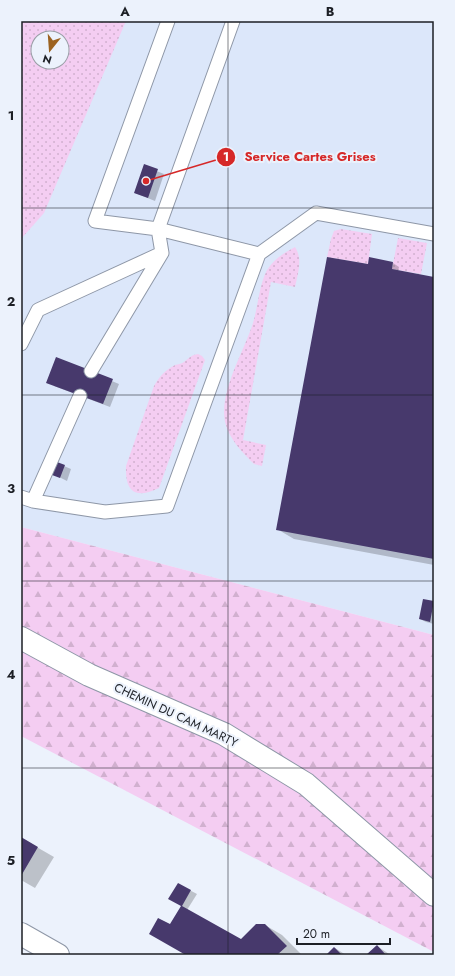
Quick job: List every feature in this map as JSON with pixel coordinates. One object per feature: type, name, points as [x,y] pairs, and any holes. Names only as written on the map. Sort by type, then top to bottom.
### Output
[{"type":"street","name":"CHEMIN DU CAM MARTY","points":[[21,638],[89,675],[224,734],[306,784],[434,895]]},
{"type":"street","points":[[21,934],[58,955]]},
{"type":"lane","points":[[168,21],[95,220],[158,229],[259,254]]},
{"type":"lane","points":[[91,370],[162,253],[158,229],[233,21]]},
{"type":"lane","points":[[80,396],[27,499],[105,512],[167,506],[259,254],[316,213],[434,234]]},
{"type":"lane","points":[[21,344],[38,310],[162,253]]},
{"type":"shaded area","points":[[21,21],[434,21],[434,635],[21,527]]},
{"type":"green space","points":[[21,21],[126,21],[44,213],[21,239]]},
{"type":"green space","points":[[341,229],[372,234],[368,264],[327,257],[334,231]]},
{"type":"green space","points":[[398,238],[427,243],[421,274],[392,269]]},
{"type":"green space","points":[[295,247],[299,256],[299,261],[295,287],[271,282],[243,440],[266,445],[262,466],[254,464],[233,440],[225,422],[224,410],[233,372],[253,323],[264,276],[276,259]]},
{"type":"green space","points":[[198,354],[205,360],[159,488],[150,492],[137,493],[129,487],[126,475],[126,466],[154,386],[165,371]]},
{"type":"green space","points":[[21,527],[434,635],[434,952],[21,736]]},
{"type":"building","points":[[144,164],[158,169],[148,198],[134,193]]},
{"type":"building","points":[[327,257],[368,264],[369,257],[393,262],[392,269],[434,277],[434,559],[276,530]]},
{"type":"building","points":[[56,357],[113,379],[103,404],[46,383]]},
{"type":"building","points":[[57,462],[65,465],[60,478],[52,475]]},
{"type":"building","points":[[423,599],[434,601],[430,622],[419,619]]},
{"type":"building","points":[[21,837],[38,847],[21,876]]},
{"type":"building","points":[[178,883],[191,890],[182,906],[241,939],[256,924],[265,924],[287,946],[277,955],[183,955],[184,954],[149,934],[158,918],[170,924],[181,906],[168,899]]},
{"type":"building","points":[[377,945],[386,955],[366,955]]},
{"type":"building","points":[[334,947],[342,955],[326,955]]},
{"type":"place","name":"Service Cartes Grises","points":[[146,181]]}]
